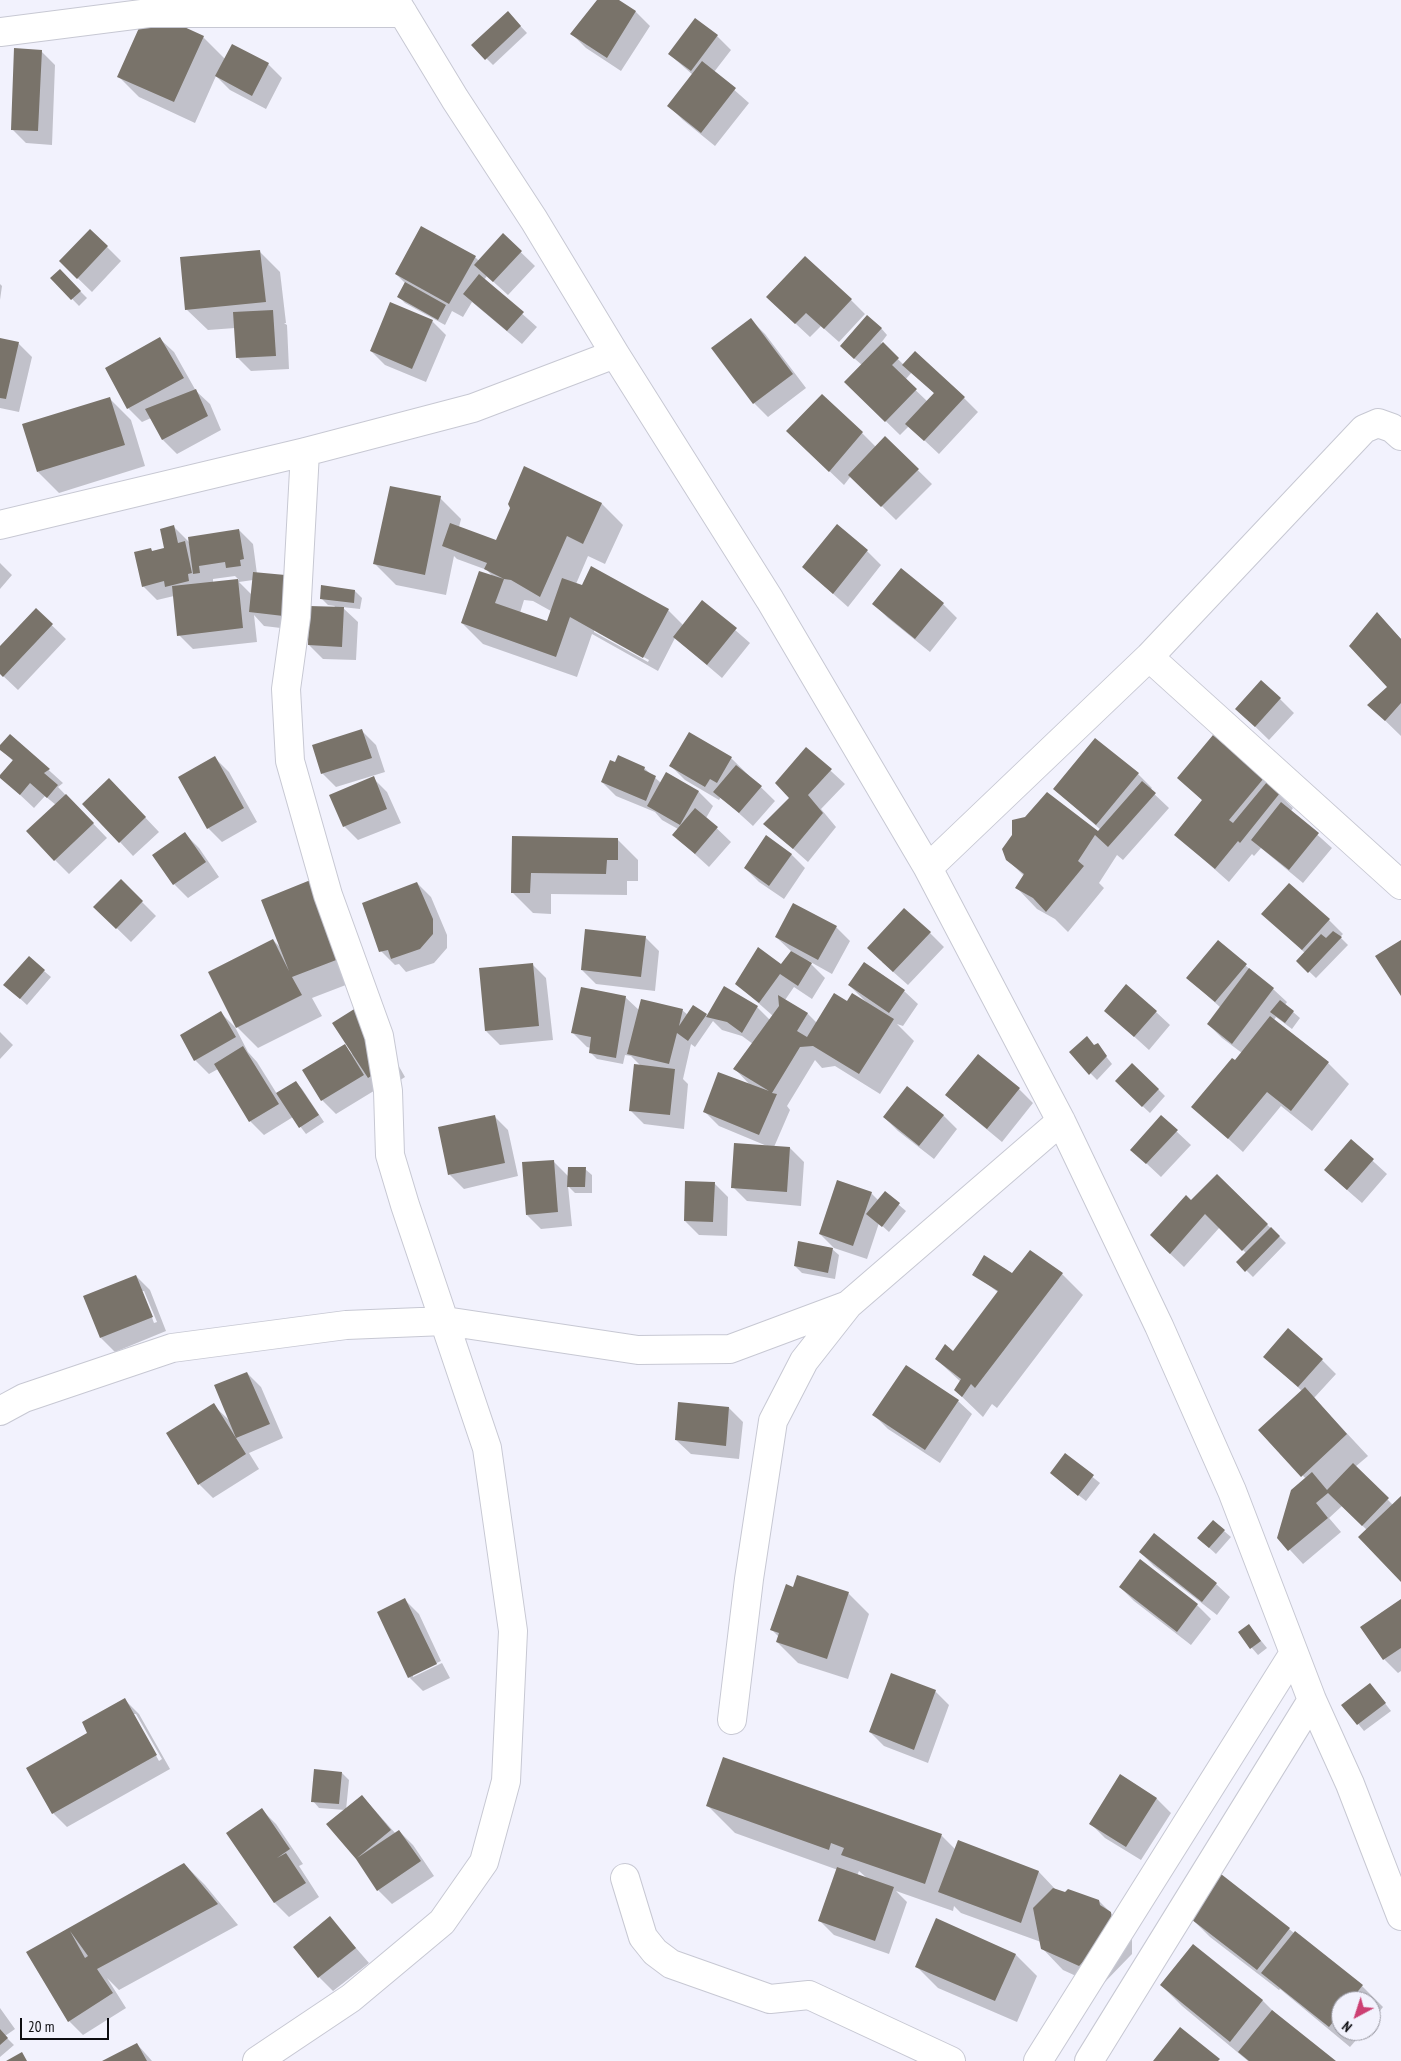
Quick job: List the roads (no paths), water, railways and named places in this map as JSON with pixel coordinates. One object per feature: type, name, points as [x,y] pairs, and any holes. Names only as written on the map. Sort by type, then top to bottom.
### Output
[{"type":"street","points":[[0,32],[149,13],[399,6],[770,600],[928,868],[1061,1121],[1159,1326],[1232,1491],[1312,1700],[1350,1784],[1401,1916]]},
{"type":"street","points":[[0,525],[305,452],[473,408],[616,354]]},
{"type":"street","points":[[928,868],[1149,657],[1364,429],[1378,423],[1392,428],[1401,436]]},
{"type":"street","points":[[257,2061],[351,1998],[442,1922],[484,1862],[506,1780],[513,1631],[487,1448],[405,1206],[390,1155],[388,1092],[378,1036],[328,896],[290,761],[286,689],[296,618],[305,452]]},
{"type":"street","points":[[1149,657],[1401,885]]},
{"type":"street","points":[[732,1720],[749,1579],[773,1421],[804,1361],[848,1304],[1061,1121]]},
{"type":"street","points":[[0,1411],[24,1398],[172,1348],[346,1325],[445,1321],[638,1350],[730,1349],[848,1304]]},
{"type":"street","points":[[1038,2061],[1294,1653]]},
{"type":"street","points":[[1089,2061],[1312,1700]]},
{"type":"street","points":[[625,1878],[643,1937],[655,1952],[670,1964],[770,1999],[809,1995],[951,2061]]}]
